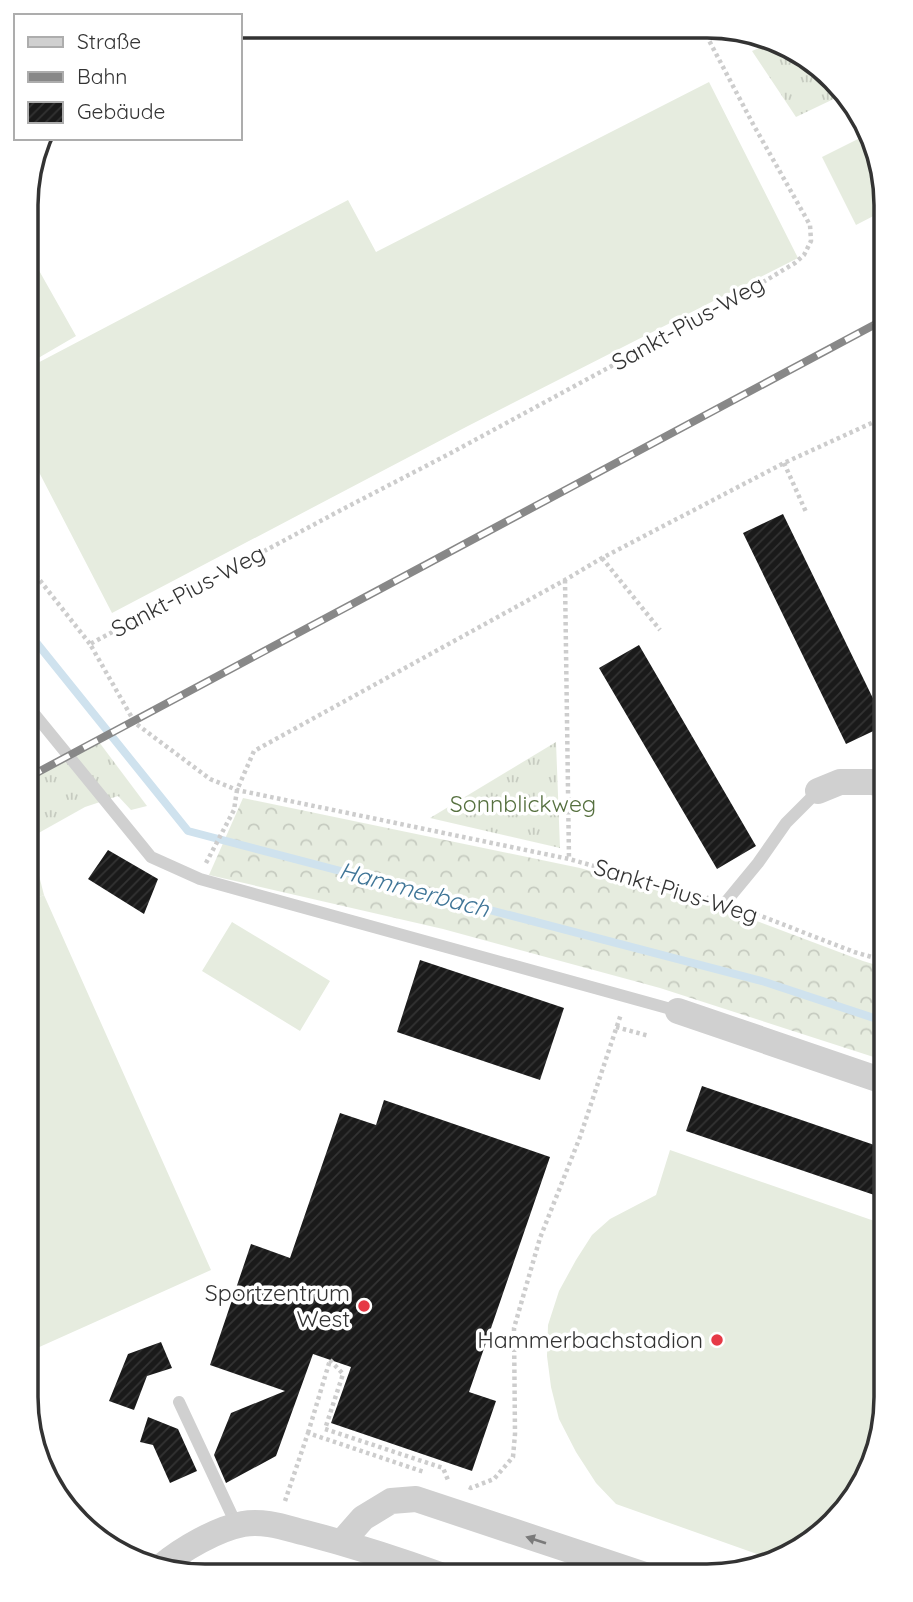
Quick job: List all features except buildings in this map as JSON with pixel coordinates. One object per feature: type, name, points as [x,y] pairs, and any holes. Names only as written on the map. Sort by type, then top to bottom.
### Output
[{"type":"street","points":[[818,791],[840,782],[874,782]]},
{"type":"street","points":[[678,1011],[874,1078]]},
{"type":"street","points":[[342,1542],[363,1518],[391,1501],[416,1499],[612,1564]]},
{"type":"street","points":[[169,1559],[214,1534],[244,1523],[272,1524],[342,1542],[394,1564]]},
{"type":"lane","points":[[38,719],[151,858],[200,879],[678,1011]]},
{"type":"lane","points":[[726,903],[786,823],[818,791]]},
{"type":"lane","points":[[179,1402],[237,1526]]},
{"type":"path","name":"Sankt-Pius-Weg","points":[[708,38],[810,225],[811,241],[804,255],[795,264],[498,428],[90,644],[135,723],[210,779],[237,790],[569,859],[726,903],[874,957]]},
{"type":"path","points":[[203,868],[234,810],[237,790],[254,751],[602,558],[784,463],[874,422]]},
{"type":"path","points":[[784,463],[806,512]]},
{"type":"path","points":[[602,558],[660,630]]},
{"type":"path","points":[[38,578],[90,644]]},
{"type":"path","points":[[565,580],[569,859]]},
{"type":"path","points":[[309,1433],[471,1488],[494,1479],[513,1457],[514,1328],[540,1238],[580,1137],[628,997]]},
{"type":"path","points":[[616,1027],[649,1036]]},
{"type":"path","points":[[272,1524],[288,1496],[330,1360],[342,1374],[325,1429],[443,1468],[448,1480]]},
{"type":"green space","points":[[761,47],[781,56],[818,80],[835,98],[796,117],[752,51]]},
{"type":"green space","points":[[709,82],[798,258],[466,427],[112,613],[38,470],[38,363],[348,200],[376,252]]},
{"type":"green space","points":[[860,138],[869,162],[874,216],[856,225],[822,157]]},
{"type":"green space","points":[[38,269],[76,336],[38,358]]},
{"type":"green space","points":[[99,742],[147,806],[131,810],[118,796],[85,807],[38,833],[38,774]]},
{"type":"green space","name":"Sonnblickweg","points":[[556,742],[560,848],[430,818]]},
{"type":"green space","points":[[243,798],[580,868],[730,911],[874,964],[874,1057],[660,988],[443,929],[209,875]]},
{"type":"green space","points":[[38,872],[44,895],[38,897]]},
{"type":"green space","points":[[44,895],[211,1270],[38,1348],[38,897]]},
{"type":"green space","points":[[232,922],[330,981],[300,1031],[202,971]]},
{"type":"green space","name":"Hammerbachstadion","points":[[670,1150],[874,1221],[874,1407],[866,1450],[846,1489],[826,1515],[800,1535],[761,1555],[616,1504],[596,1483],[559,1419],[547,1356],[548,1325],[559,1291],[592,1235],[610,1219],[656,1195]]},
{"type":"waterway","name":"Hammerbach","points":[[38,645],[188,831],[765,982],[874,1018]]},
{"type":"railway","points":[[38,772],[874,325]]},
{"type":"place","name":"Sportzentrum West","points":[[364,1306]]},
{"type":"place","name":"Hammerbachstadion","points":[[717,1340]]}]
